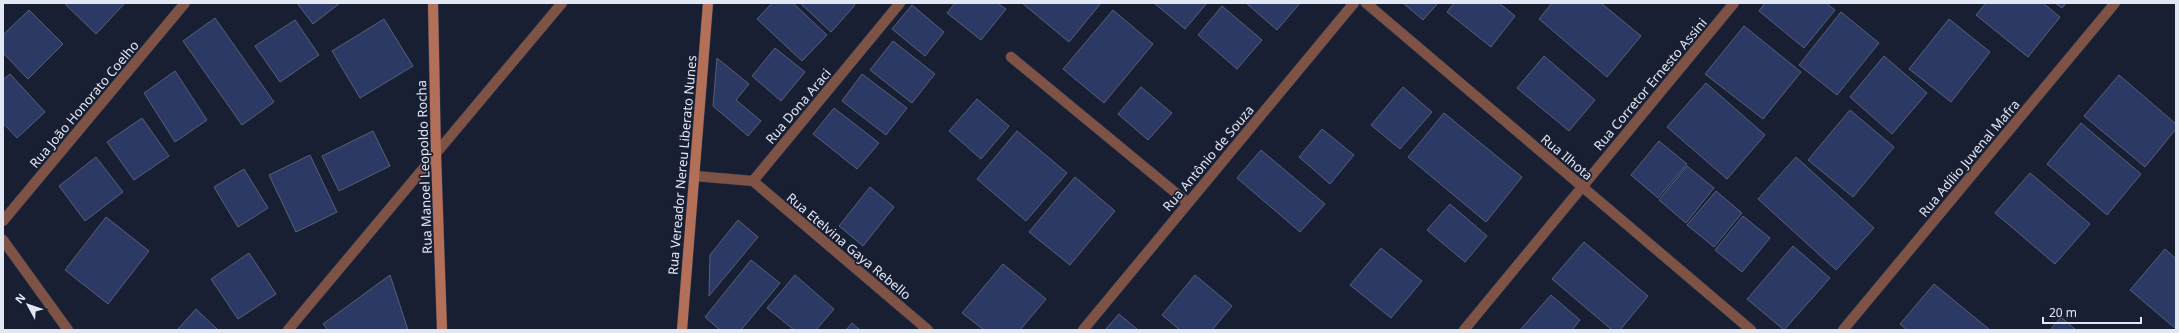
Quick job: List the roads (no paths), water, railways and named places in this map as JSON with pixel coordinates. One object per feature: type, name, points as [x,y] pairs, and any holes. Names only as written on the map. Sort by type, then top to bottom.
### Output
[{"type":"main road","name":"Rua Manoel Leopoldo Rocha","points":[[433,3],[442,330]]},
{"type":"main road","name":"Rua Vereador Nereu Liberato Nunes","points":[[682,330],[708,3]]},
{"type":"street","name":"Rua João Honorato Coelho","points":[[3,221],[185,3]]},
{"type":"street","points":[[288,330],[562,3]]},
{"type":"street","name":"Rua Dona Araci","points":[[753,181],[900,3]]},
{"type":"street","name":"Rua Antônio de Souza","points":[[1082,330],[1354,3]]},
{"type":"street","name":"Rua Ilhota","points":[[1366,3],[1751,330]]},
{"type":"street","name":"Rua Corretor Ernesto Assini","points":[[1464,330],[1734,3]]},
{"type":"street","name":"Rua Adílio Juvenal Mafra","points":[[1843,330],[2115,3]]},
{"type":"street","points":[[1011,57],[1188,203]]},
{"type":"street","points":[[695,176],[753,181]]},
{"type":"street","name":"Rua Etelvina Gaya Rebello","points":[[753,181],[928,330]]},
{"type":"street","points":[[3,240],[68,330]]}]
